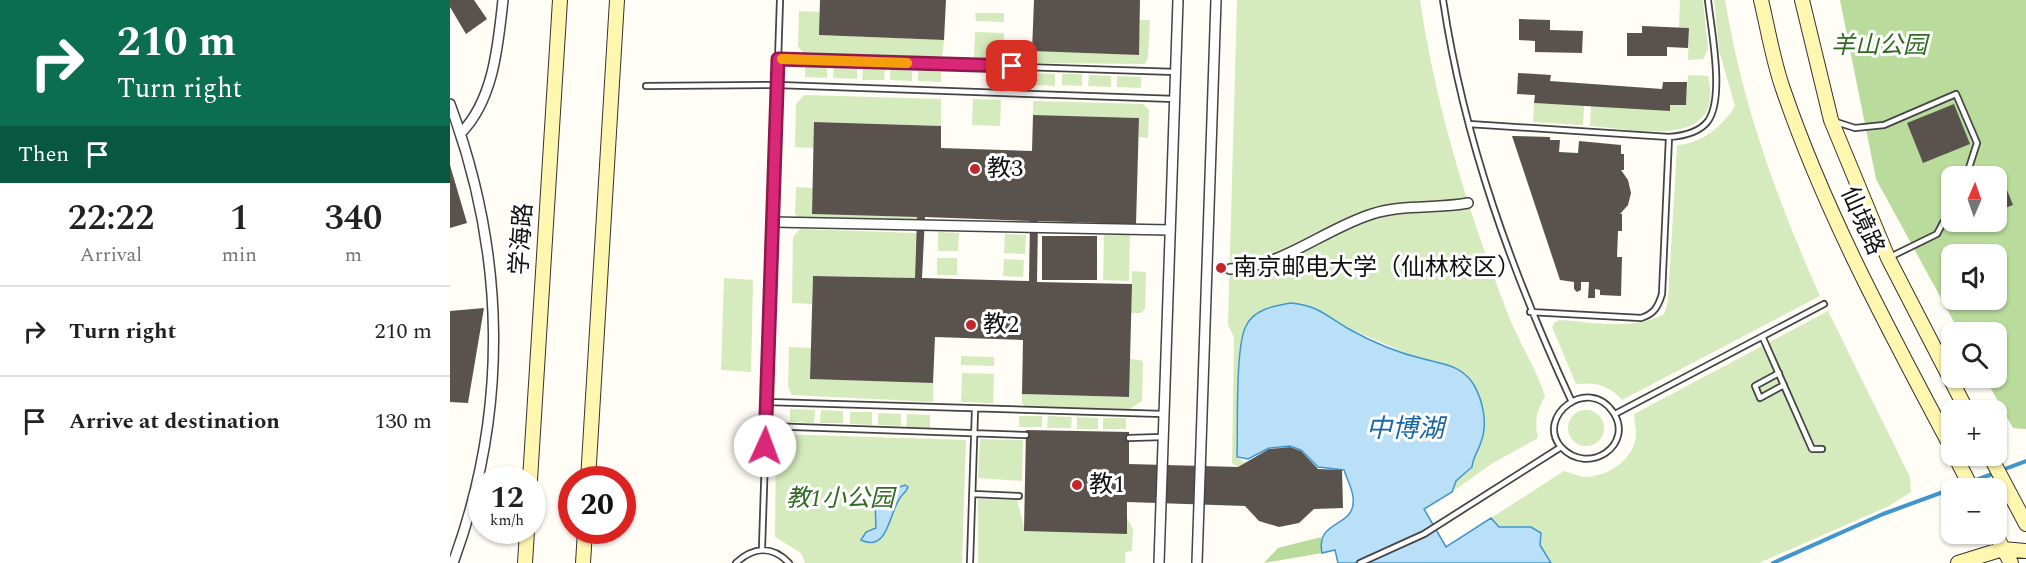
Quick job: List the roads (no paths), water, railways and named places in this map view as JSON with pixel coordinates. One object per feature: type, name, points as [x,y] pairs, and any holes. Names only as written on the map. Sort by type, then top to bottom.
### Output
[{"type":"main road","name":"学海路","points":[[531,466],[560,0]]},
{"type":"main road","points":[[589,466],[617,0]]},
{"type":"main road","name":"仙境路","points":[[1761,0],[1782,87],[1814,171],[1863,280],[1941,428]]},
{"type":"main road","name":"仙境路","points":[[1802,0],[1831,120],[1888,258],[1961,400]]},
{"type":"main road","points":[[1995,466],[2026,524]]},
{"type":"main road","points":[[525,563],[526,544]]},
{"type":"main road","points":[[583,563],[584,544]]},
{"type":"main road","points":[[2000,544],[2011,563]]},
{"type":"main road","points":[[1958,563],[2003,549],[2026,551]]},
{"type":"street","points":[[461,133],[474,120],[486,93],[496,53],[503,0]]},
{"type":"street","points":[[1159,563],[1178,0]]},
{"type":"street","points":[[1197,563],[1216,0]]},
{"type":"street","points":[[450,104],[461,133],[487,243],[493,283],[495,339],[492,390],[480,472],[473,504],[453,563]]},
{"type":"street","points":[[1230,269],[1262,265],[1278,259],[1333,230],[1373,213],[1397,209],[1440,208],[1468,203]]},
{"type":"street","points":[[772,222],[1170,230]]},
{"type":"lane","points":[[762,548],[780,0]]},
{"type":"lane","points":[[1443,0],[1455,68],[1492,206],[1530,312],[1571,400]]},
{"type":"lane","points":[[1469,124],[1670,137],[1696,130],[1706,123],[1712,113],[1715,88],[1708,0]]},
{"type":"lane","points":[[778,59],[1176,72]]},
{"type":"lane","points":[[646,86],[778,85],[1175,99]]},
{"type":"lane","points":[[1831,120],[1855,128],[1884,125],[1956,94],[1977,143],[1970,166]]},
{"type":"lane","points":[[1530,312],[1641,318],[1650,315],[1659,306],[1662,294],[1670,137]]},
{"type":"lane","points":[[1888,258],[1937,234],[1941,227]]},
{"type":"lane","points":[[1615,414],[1824,304]]},
{"type":"lane","points":[[1763,338],[1812,449],[1822,449]]},
{"type":"lane","points":[[1779,373],[1755,386],[1760,398],[1784,385]]},
{"type":"lane","points":[[1588,397],[1604,402],[1615,414],[1618,430],[1614,446],[1602,457],[1585,461],[1569,456],[1561,447],[1554,428],[1559,412],[1571,400],[1588,397]]},
{"type":"lane","points":[[767,402],[1164,414]]},
{"type":"lane","points":[[970,563],[975,410]]},
{"type":"lane","points":[[766,426],[1026,435]]},
{"type":"lane","points":[[1129,438],[1163,437]]},
{"type":"lane","points":[[1360,563],[1409,542],[1472,506],[1561,447]]},
{"type":"lane","points":[[973,494],[1019,496]]},
{"type":"lane","points":[[736,563],[747,552],[762,548],[780,554],[789,563]]},
{"type":"water","name":"中博湖","points":[[1290,303],[1314,308],[1375,342],[1452,367],[1464,374],[1474,385],[1482,405],[1484,428],[1480,446],[1472,467],[1456,481],[1452,492],[1424,509],[1446,547],[1491,518],[1499,527],[1531,527],[1541,533],[1540,545],[1551,563],[1338,563],[1335,550],[1322,553],[1321,542],[1324,534],[1343,520],[1353,507],[1353,497],[1344,470],[1318,467],[1301,450],[1290,446],[1269,448],[1248,459],[1237,457],[1237,409],[1242,336],[1250,320],[1259,312]]},
{"type":"water","points":[[905,485],[908,487],[896,505],[882,536],[870,543],[861,540],[866,532],[876,528],[875,501],[877,495]]},
{"type":"waterway","points":[[2002,470],[2026,461]]},
{"type":"waterway","points":[[1773,563],[1883,514],[1995,473]]},
{"type":"place","name":"教3","points":[[975,169]]},
{"type":"place","name":"南京邮电大学（仙林校区）","points":[[1221,268]]},
{"type":"place","name":"教2","points":[[971,325]]},
{"type":"place","name":"教1","points":[[1077,485]]},
{"type":"park label","name":"羊山公园","points":[[1879,46]]},
{"type":"park label","name":"教1小公园","points":[[840,499]]}]
